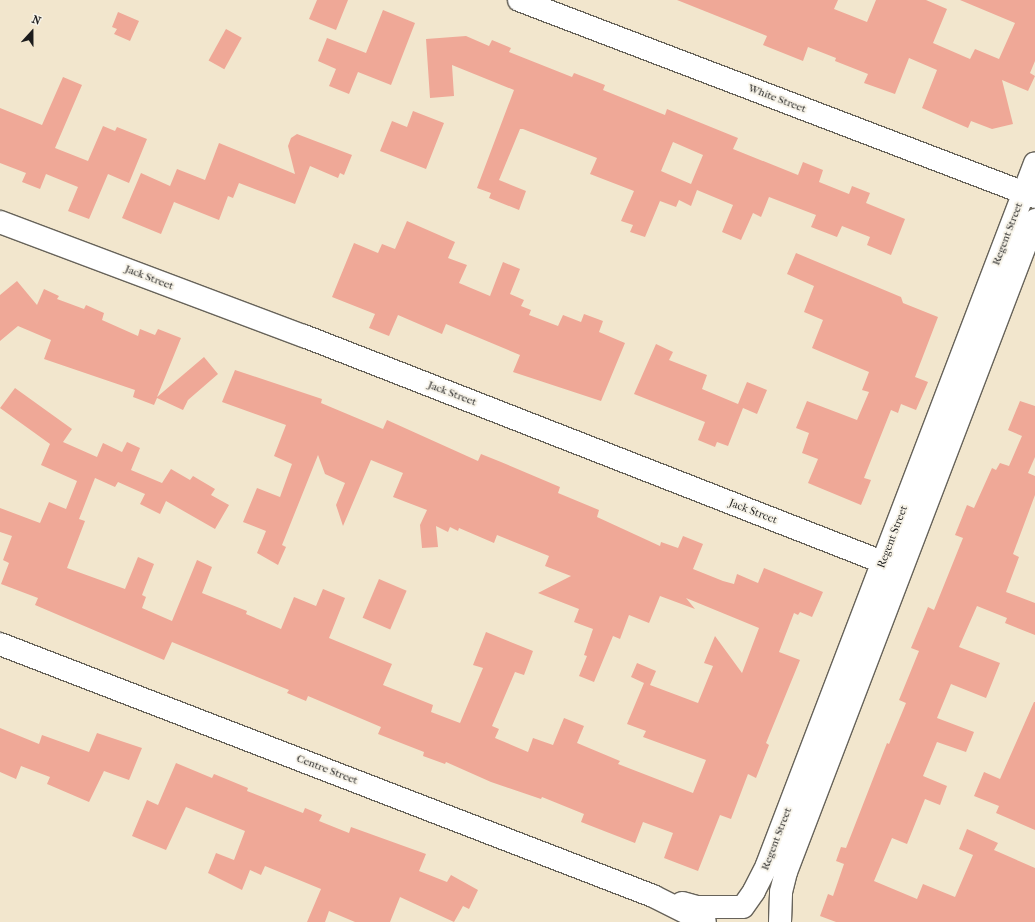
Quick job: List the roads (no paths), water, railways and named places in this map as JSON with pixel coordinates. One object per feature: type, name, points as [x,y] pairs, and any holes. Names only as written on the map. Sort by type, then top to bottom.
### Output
[{"type":"street","name":"White Street","points":[[519,0],[1029,195]]},
{"type":"street","name":"Regent Street","points":[[780,922],[781,892],[786,872],[892,566],[1029,195],[1035,163]]},
{"type":"street","name":"Regent Street","points":[[738,912],[754,891],[767,865],[1035,220]]},
{"type":"street","name":"Jack Street","points":[[0,222],[304,336],[892,566]]},
{"type":"street","name":"Centre Street","points":[[0,644],[654,896],[697,908],[738,912],[758,904],[765,906],[777,916],[780,922]]},
{"type":"street","name":"Centre Street","points":[[654,896],[705,922]]}]
